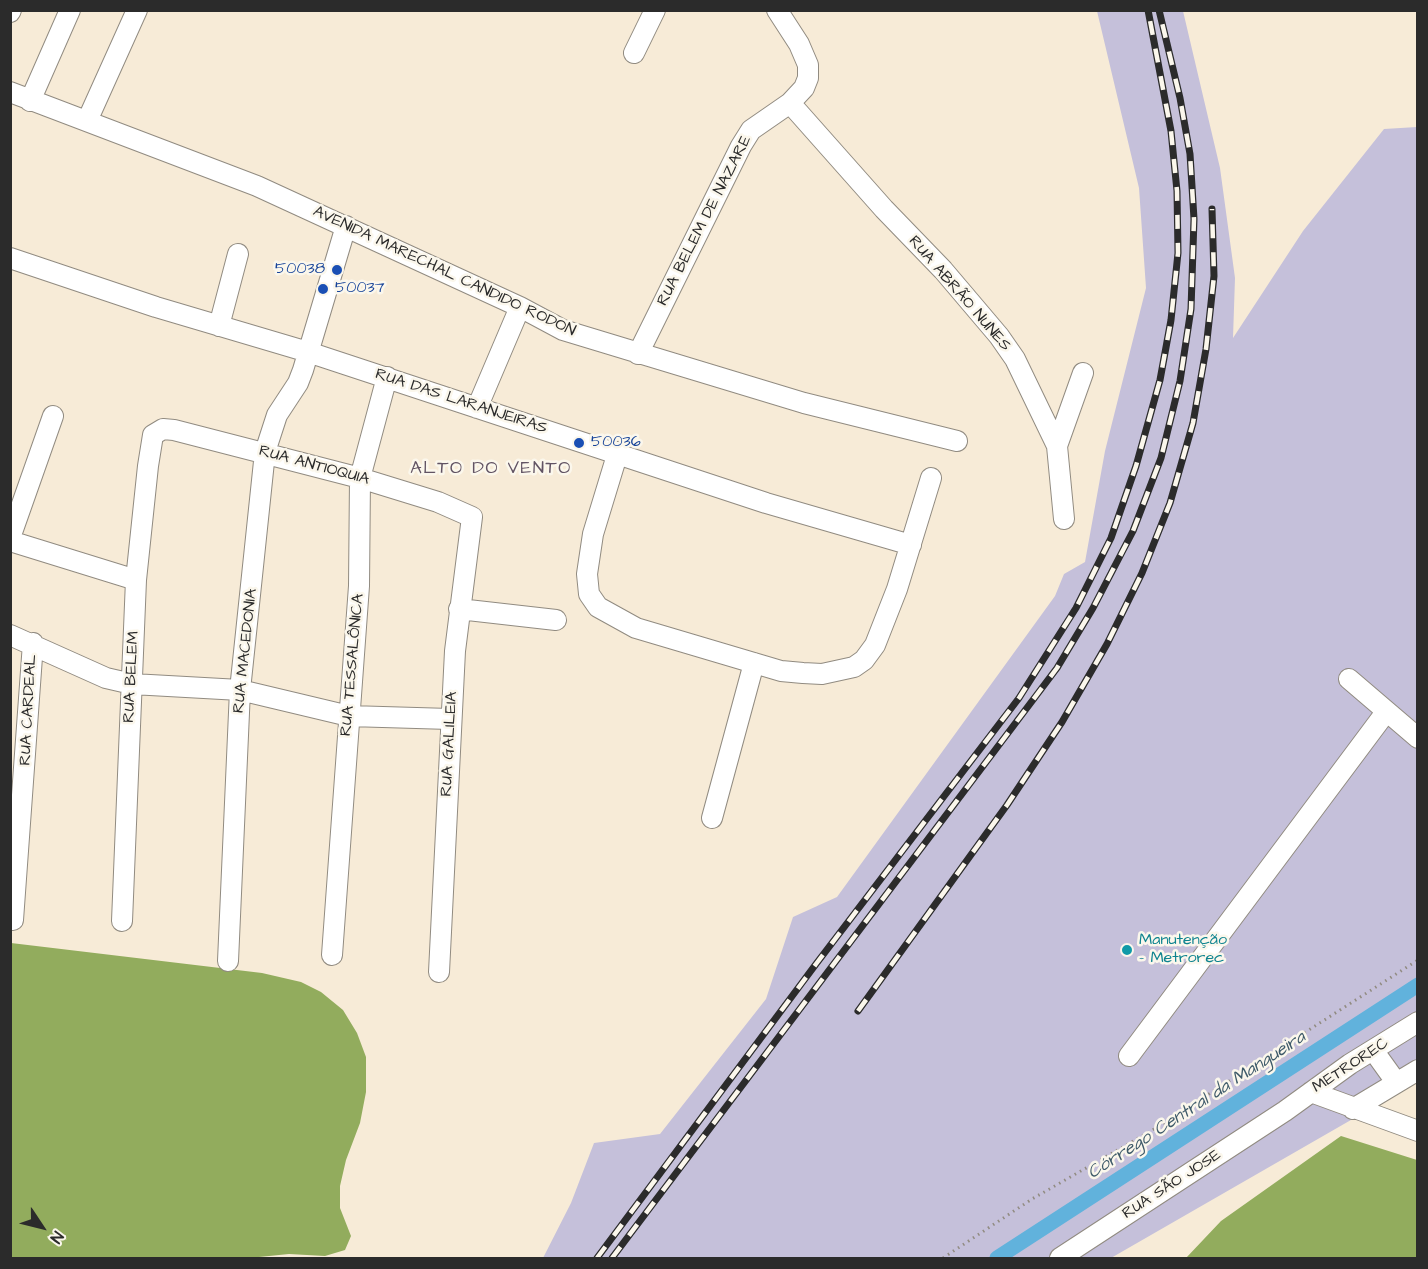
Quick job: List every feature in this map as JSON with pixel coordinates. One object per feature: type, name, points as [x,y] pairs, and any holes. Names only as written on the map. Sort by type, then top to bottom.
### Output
[{"type":"street","points":[[30,101],[70,10]]},
{"type":"street","points":[[87,121],[137,10]]},
{"type":"street","points":[[634,53],[655,10]]},
{"type":"street","name":"RUA BELEM DE NAZARE","points":[[638,354],[741,146],[751,130],[790,103],[804,88],[808,78],[808,65],[799,44],[777,10]]},
{"type":"street","name":"AVENIDA MARECHAL CANDIDO RODON","points":[[10,92],[258,186],[520,307],[563,330],[804,403],[957,441]]},
{"type":"street","name":"RUA ABRÃO NUNES","points":[[790,103],[884,209],[943,270],[999,336],[1024,376],[1057,446],[1064,519]]},
{"type":"street","name":"RUA MACEDONIA","points":[[228,961],[240,690],[265,452],[277,415],[298,383],[346,226]]},
{"type":"street","points":[[219,326],[238,254]]},
{"type":"street","name":"RUA DAS LARANJEIRAS","points":[[10,258],[95,288],[387,377],[766,503],[911,545]]},
{"type":"street","points":[[477,408],[520,307]]},
{"type":"street","points":[[1057,446],[1083,373]]},
{"type":"street","name":"RUA TESSALÔNICA","points":[[332,955],[359,586],[360,478],[387,377]]},
{"type":"street","points":[[53,416],[10,539],[136,580]]},
{"type":"street","name":"RUA ANTIOQUIA","points":[[153,435],[163,429],[174,430],[265,452],[438,502],[472,517]]},
{"type":"street","name":"RUA BELEM","points":[[122,921],[136,580],[153,435]]},
{"type":"street","points":[[618,452],[592,534],[587,574],[589,594],[598,607],[636,628],[754,663],[803,673],[841,671],[864,660],[875,645],[911,545],[931,478]]},
{"type":"street","name":"RUA GALILEIA","points":[[439,972],[450,719],[459,609],[472,517]]},
{"type":"street","points":[[459,609],[556,620]]},
{"type":"street","points":[[10,635],[33,643],[97,674],[132,684],[240,690],[349,716],[450,719]]},
{"type":"street","name":"RUA CARDEAL","points":[[13,920],[33,643]]},
{"type":"street","points":[[712,818],[754,663]]},
{"type":"street","points":[[1349,679],[1418,738]]},
{"type":"street","points":[[1129,1056],[1386,712]]},
{"type":"street","name":"METROREC","points":[[1285,1110],[1418,1022]]},
{"type":"street","points":[[1373,1050],[1396,1082]]},
{"type":"street","points":[[1353,1109],[1418,1070]]},
{"type":"street","points":[[1311,1092],[1418,1131]]},
{"type":"street","name":"RUA SÃO JOSE","points":[[1060,1258],[1285,1110]]},
{"type":"path","points":[[943,1258],[1032,1199],[1155,1128],[1418,960]]},
{"type":"shaded area","points":[[1097,11],[1183,11],[1220,168],[1235,278],[1233,338],[1303,231],[1384,129],[1417,127],[1417,1082],[1111,1258],[543,1258],[571,1203],[594,1143],[660,1134],[766,999],[793,917],[837,897],[1055,596],[1064,574],[1085,562],[1105,451],[1146,288],[1139,188]]},
{"type":"green space","points":[[11,943],[262,973],[301,982],[321,992],[343,1010],[357,1033],[366,1057],[366,1092],[360,1123],[346,1160],[340,1186],[340,1208],[351,1236],[345,1250],[325,1256],[289,1254],[249,1258],[11,1258]]},
{"type":"green space","points":[[1341,1136],[1417,1160],[1417,1258],[1186,1258],[1221,1221]]},
{"type":"waterway","name":"Córrego Central da Mangueira","points":[[997,1258],[1418,985]]},
{"type":"railway","points":[[597,1258],[816,964],[1019,698],[1076,608],[1111,538],[1136,466],[1160,380],[1171,320],[1178,253],[1177,191],[1171,131],[1148,10]]},
{"type":"railway","points":[[612,1258],[1057,668],[1093,608],[1133,531],[1161,458],[1180,381],[1191,309],[1194,219],[1190,154],[1180,98],[1159,10]]},
{"type":"railway","points":[[858,1011],[1007,805],[1062,722],[1107,644],[1142,573],[1170,503],[1193,423],[1206,349],[1214,276],[1212,209]]},
{"type":"place","name":"50038","points":[[337,270]]},
{"type":"place","name":"50037","points":[[323,289]]},
{"type":"place","name":"50036","points":[[579,443]]},
{"type":"place","name":"Manutenção - Metrorec","points":[[1127,950]]},
{"type":"district","name":"ALTO DO VENTO","points":[[491,469]]}]
